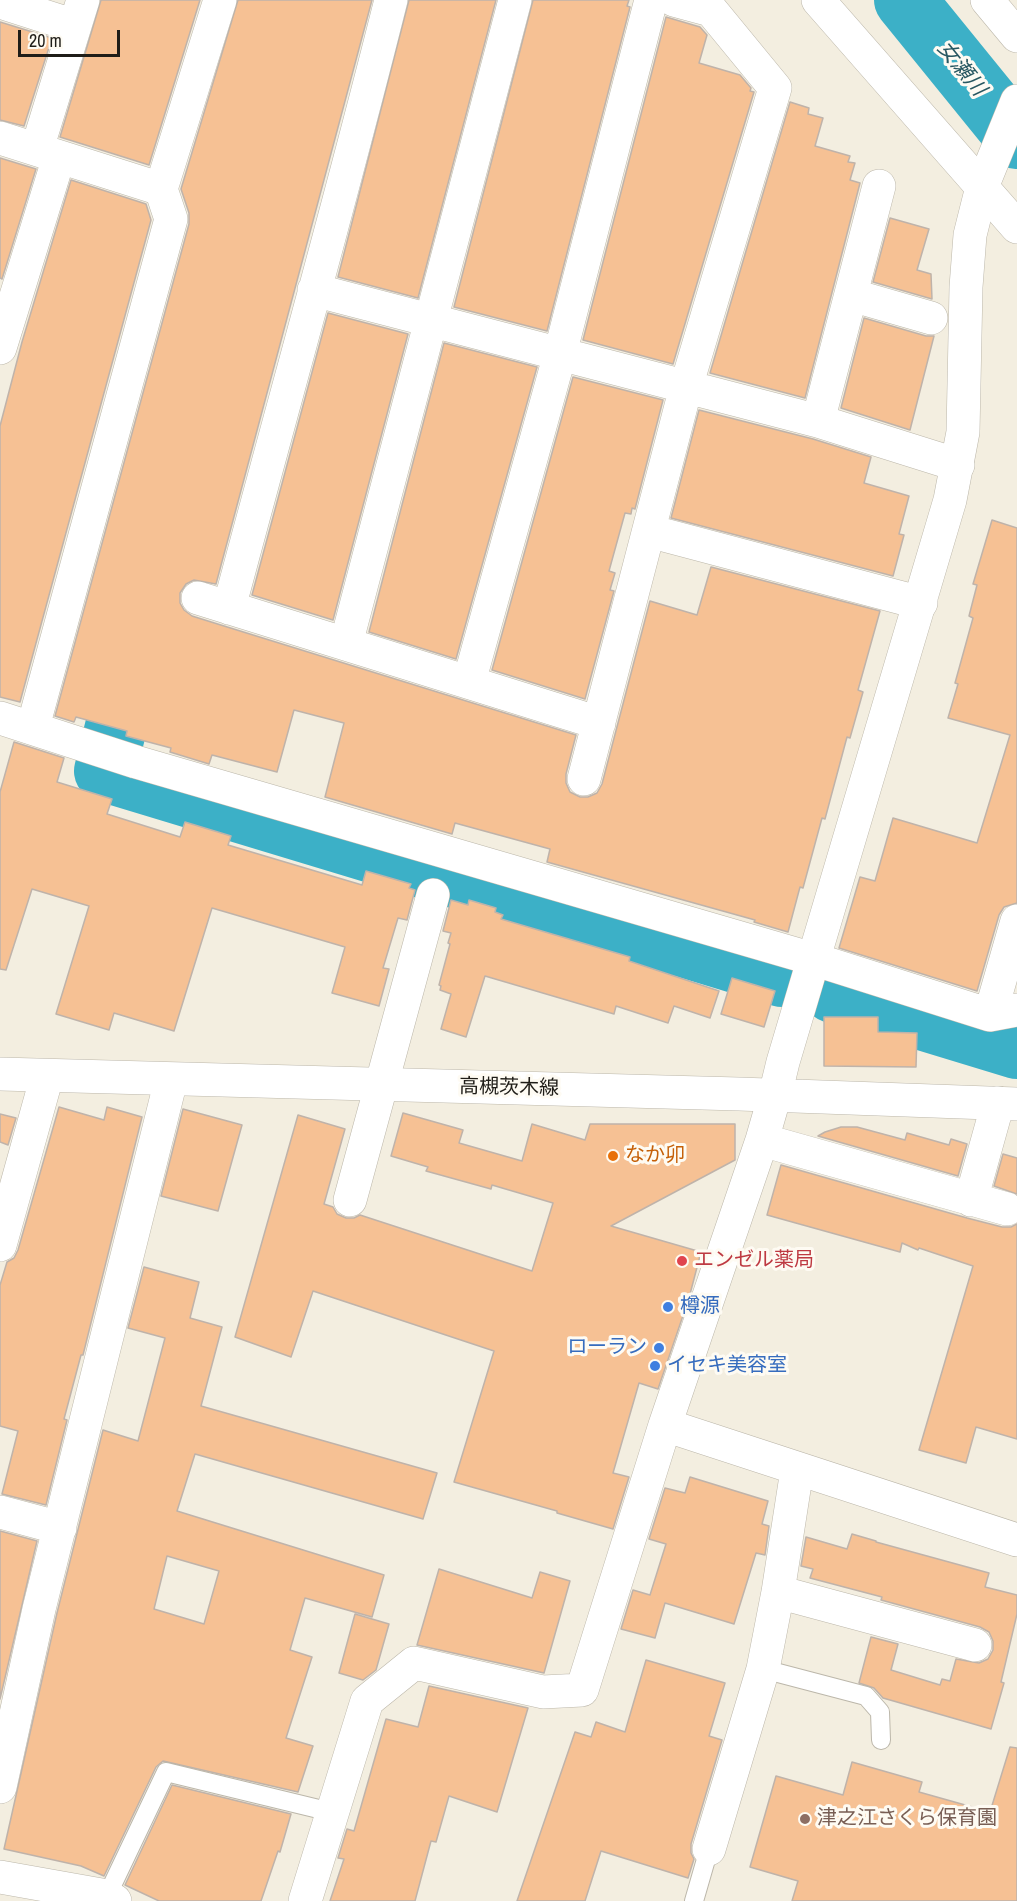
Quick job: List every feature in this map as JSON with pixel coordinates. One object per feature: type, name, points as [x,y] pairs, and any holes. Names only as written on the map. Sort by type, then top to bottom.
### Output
[{"type":"street","points":[[220,0],[160,189],[171,219],[9,723],[135,762],[813,959],[1004,1012],[1017,921]]},
{"type":"street","points":[[229,608],[349,168],[391,0]]},
{"type":"street","points":[[346,644],[515,0]]},
{"type":"street","points":[[469,682],[560,354],[651,0]]},
{"type":"street","points":[[584,779],[686,387],[775,88],[711,10],[674,0]]},
{"type":"street","points":[[818,0],[985,179],[1017,227]]},
{"type":"street","points":[[987,0],[1017,36]]},
{"type":"street","points":[[0,2],[79,13],[48,153],[2,332]]},
{"type":"street","points":[[305,1901],[367,1701],[414,1663],[543,1692],[582,1690],[665,1425],[762,1140],[813,959],[943,530],[963,432],[966,287],[970,235],[985,179],[1017,101]]},
{"type":"street","points":[[0,138],[160,189]]},
{"type":"street","points":[[818,421],[879,186]]},
{"type":"street","points":[[314,290],[818,421],[958,465]]},
{"type":"street","points":[[851,295],[931,318]]},
{"type":"street","points":[[649,531],[921,603]]},
{"type":"street","points":[[198,598],[599,723]]},
{"type":"street","points":[[350,1200],[433,895]]},
{"type":"street","name":"高槻茨木線","points":[[0,1074],[1008,1103]]},
{"type":"street","points":[[0,1245],[47,1076]]},
{"type":"street","points":[[0,1787],[39,1609],[171,1080]]},
{"type":"street","points":[[971,1200],[1008,1103]]},
{"type":"street","points":[[762,1140],[1007,1209]]},
{"type":"street","points":[[665,1425],[1017,1540]]},
{"type":"street","points":[[709,1849],[763,1669],[778,1592],[797,1470]]},
{"type":"street","points":[[0,1512],[60,1528]]},
{"type":"street","points":[[778,1592],[975,1645]]},
{"type":"street","points":[[0,1877],[30,1891],[111,1899]]},
{"type":"lane","points":[[763,1669],[866,1696],[880,1712],[881,1740]]},
{"type":"lane","points":[[111,1899],[166,1772],[331,1812]]},
{"type":"lane","points":[[694,1901],[709,1849]]},
{"type":"building","points":[[101,0],[200,0],[149,165],[60,137]]},
{"type":"building","points":[[238,0],[372,0],[216,584],[194,580],[186,584],[180,593],[180,603],[184,610],[192,616],[576,735],[566,774],[566,783],[570,792],[580,797],[588,797],[597,793],[602,784],[650,601],[697,615],[711,567],[880,611],[858,690],[863,692],[850,738],[847,737],[825,819],[822,818],[788,932],[754,922],[755,920],[547,862],[550,849],[455,823],[452,834],[325,797],[344,723],[294,710],[277,772],[212,755],[209,764],[170,752],[171,748],[126,736],[127,731],[76,717],[74,722],[55,716],[189,224],[189,213],[181,189]]},
{"type":"building","points":[[409,0],[496,0],[418,298],[338,277]]},
{"type":"building","points":[[533,0],[629,0],[627,6],[630,7],[547,331],[454,307]]},
{"type":"building","points":[[666,17],[700,27],[707,35],[699,63],[740,75],[751,88],[750,91],[754,92],[673,364],[583,340]]},
{"type":"building","points":[[0,22],[52,38],[24,126],[0,120]]},
{"type":"building","points":[[790,102],[809,108],[808,114],[823,118],[815,146],[850,156],[848,162],[855,163],[850,180],[860,183],[805,398],[710,373]]},
{"type":"building","points":[[0,158],[36,169],[2,279],[0,278]]},
{"type":"building","points":[[71,180],[146,204],[151,220],[20,702],[0,697],[0,426],[22,342]]},
{"type":"building","points":[[890,218],[929,229],[917,270],[931,274],[932,299],[873,282]]},
{"type":"building","points":[[328,313],[408,334],[333,620],[252,595]]},
{"type":"building","points":[[864,318],[926,336],[934,336],[910,430],[841,408]]},
{"type":"building","points":[[444,343],[537,367],[456,659],[369,632]]},
{"type":"building","points":[[573,377],[663,400],[635,509],[632,508],[631,514],[625,513],[609,571],[615,573],[610,590],[614,591],[585,699],[492,670]]},
{"type":"building","points":[[699,410],[813,439],[871,457],[864,483],[909,496],[899,534],[904,535],[893,576],[671,518]]},
{"type":"building","points":[[992,520],[1017,528],[1017,903],[1004,907],[999,915],[977,991],[839,948],[860,877],[875,881],[893,818],[977,843],[1010,735],[948,718],[973,618],[969,616],[977,585],[973,584]]},
{"type":"building","points":[[14,742],[64,758],[57,782],[112,799],[107,814],[180,837],[185,822],[231,836],[228,845],[362,885],[366,871],[411,884],[409,888],[415,890],[407,920],[398,918],[383,968],[389,969],[379,1006],[332,993],[345,947],[212,908],[174,1031],[114,1013],[109,1030],[56,1014],[89,906],[32,889],[6,970],[0,969],[0,792]]},
{"type":"building","points":[[451,900],[468,905],[469,900],[496,908],[495,912],[503,915],[501,919],[630,957],[629,961],[719,991],[710,1018],[674,1006],[668,1023],[616,1006],[614,1014],[485,976],[466,1037],[441,1029],[451,994],[440,990],[439,985],[450,944],[448,943],[451,933],[443,931]]},
{"type":"building","points":[[732,978],[775,991],[764,1027],[721,1014]]},
{"type":"building","points":[[824,1017],[878,1017],[878,1032],[917,1033],[916,1067],[824,1066]]},
{"type":"building","points":[[59,1107],[104,1120],[107,1107],[142,1117],[83,1355],[81,1355],[64,1419],[67,1420],[46,1505],[2,1494],[18,1431],[0,1426],[0,1285],[7,1262],[14,1258],[18,1250]]},
{"type":"building","points":[[183,1109],[242,1125],[218,1211],[161,1196]]},
{"type":"building","points":[[403,1113],[463,1130],[459,1143],[522,1161],[532,1124],[585,1140],[590,1124],[735,1124],[735,1160],[611,1226],[701,1252],[689,1298],[658,1389],[639,1383],[613,1473],[629,1477],[613,1529],[454,1482],[494,1351],[313,1291],[291,1357],[235,1337],[298,1115],[345,1129],[324,1204],[333,1207],[337,1214],[346,1218],[360,1215],[532,1271],[553,1203],[492,1185],[491,1189],[426,1171],[428,1167],[391,1156]]},
{"type":"building","points":[[0,1114],[16,1118],[8,1145],[0,1142]]},
{"type":"building","points":[[841,1127],[857,1127],[905,1140],[907,1133],[949,1145],[951,1139],[967,1144],[958,1176],[818,1136]]},
{"type":"building","points":[[1003,1154],[1017,1158],[1017,1194],[994,1186]]},
{"type":"building","points":[[781,1165],[1002,1227],[1017,1224],[1017,1439],[976,1427],[966,1463],[919,1450],[973,1266],[902,1243],[900,1252],[767,1215]]},
{"type":"building","points":[[144,1267],[199,1282],[190,1318],[222,1327],[201,1406],[437,1473],[423,1519],[195,1454],[177,1511],[384,1575],[372,1617],[305,1598],[290,1650],[312,1657],[286,1738],[313,1746],[298,1792],[163,1761],[156,1767],[104,1876],[81,1866],[4,1849],[57,1613],[103,1430],[138,1441],[165,1338],[128,1328]],"holes":[[[167,1556],[219,1571],[204,1624],[154,1609]]]},
{"type":"building","points":[[690,1477],[768,1501],[762,1524],[769,1526],[765,1555],[756,1553],[734,1624],[665,1603],[655,1638],[621,1629],[633,1590],[650,1595],[666,1544],[649,1539],[665,1488],[685,1493]]},
{"type":"building","points":[[0,1531],[37,1541],[0,1699]]},
{"type":"building","points":[[852,1534],[989,1573],[985,1587],[1017,1595],[1017,1614],[1001,1682],[1004,1683],[991,1729],[883,1698],[874,1688],[859,1683],[871,1637],[898,1644],[891,1670],[940,1685],[942,1679],[950,1681],[956,1659],[979,1663],[988,1659],[993,1650],[993,1641],[989,1632],[980,1627],[810,1578],[813,1569],[801,1566],[806,1537],[847,1549]]},
{"type":"building","points":[[439,1569],[532,1598],[540,1572],[570,1581],[544,1673],[417,1645]]},
{"type":"building","points":[[355,1614],[389,1624],[376,1670],[363,1680],[339,1673]]},
{"type":"building","points":[[646,1660],[725,1683],[709,1736],[722,1740],[691,1844],[694,1859],[688,1878],[601,1851],[585,1901],[517,1901],[575,1732],[591,1737],[596,1722],[625,1732]]},
{"type":"building","points":[[429,1686],[528,1708],[497,1812],[449,1796],[436,1842],[431,1841],[415,1901],[330,1901],[344,1859],[338,1858],[347,1829],[354,1831],[386,1719],[418,1727]]},
{"type":"building","points":[[1010,1747],[1017,1748],[1017,1901],[792,1901],[798,1881],[750,1867],[776,1776],[843,1795],[852,1762],[922,1782],[919,1792],[990,1812]]},
{"type":"building","points":[[172,1785],[291,1814],[280,1852],[278,1851],[261,1901],[159,1901],[125,1885]]},
{"type":"waterway","name":"女瀬川","points":[[905,0],[1017,138]]},
{"type":"waterway","points":[[136,647],[105,771],[782,976]]},
{"type":"waterway","points":[[833,992],[1017,1048]]},
{"type":"place","name":"なか卯","points":[[613,1156]]},
{"type":"place","name":"エンゼル薬局","points":[[682,1261]]},
{"type":"place","name":"樽源","points":[[668,1307]]},
{"type":"place","name":"ローラン","points":[[659,1348]]},
{"type":"place","name":"イセキ美容室","points":[[655,1366]]},
{"type":"place","name":"津之江さくら保育園","points":[[805,1819]]}]
